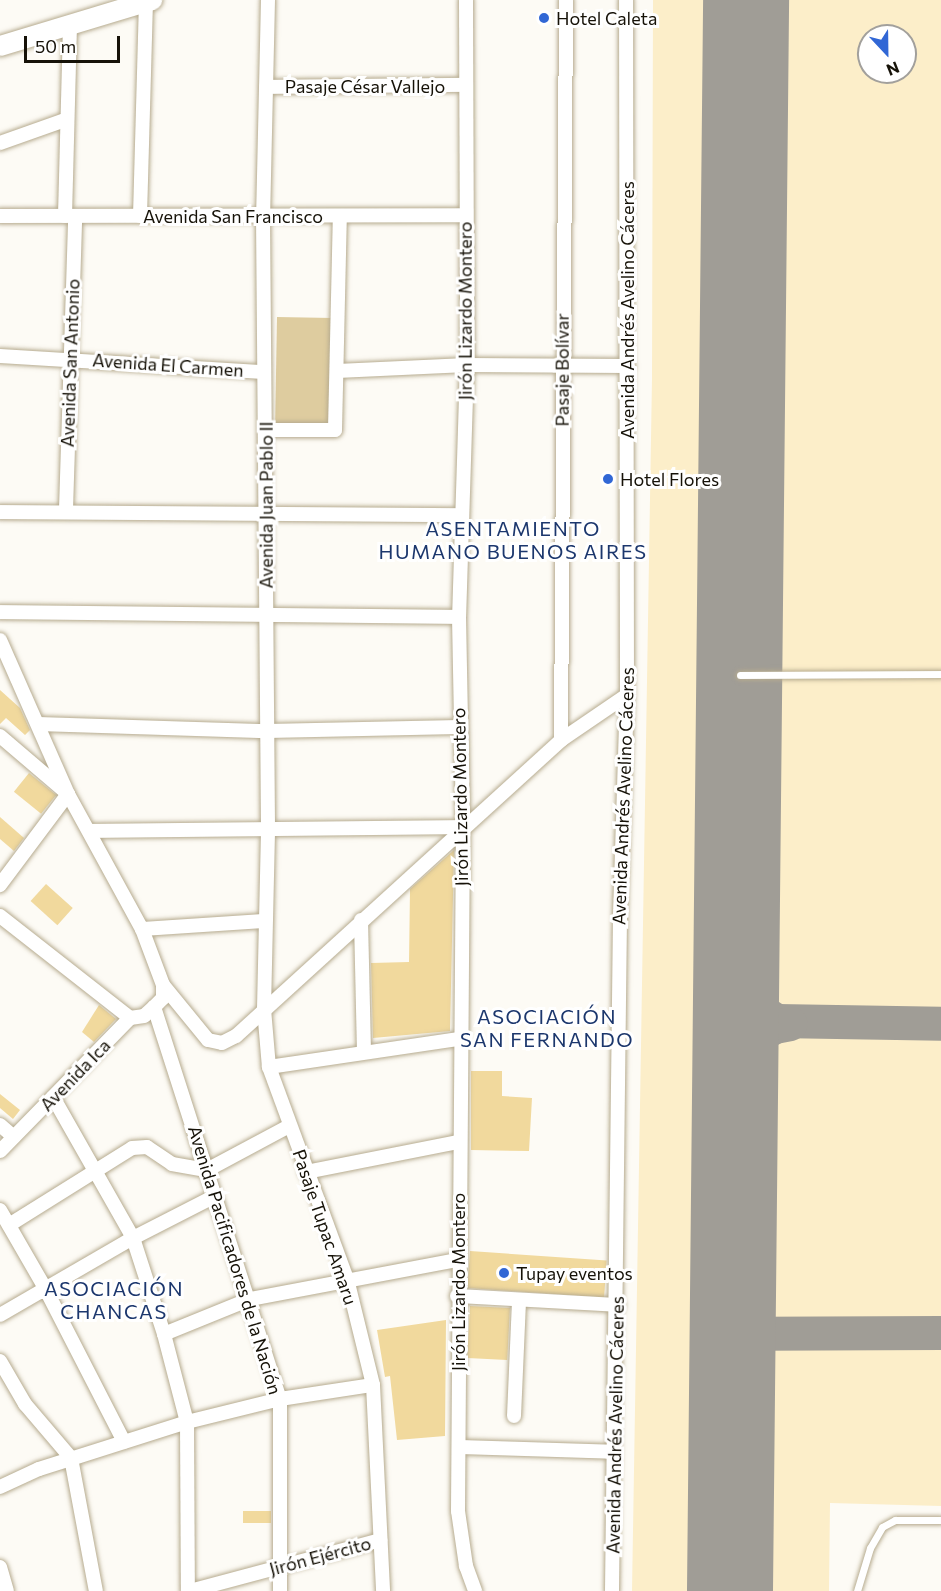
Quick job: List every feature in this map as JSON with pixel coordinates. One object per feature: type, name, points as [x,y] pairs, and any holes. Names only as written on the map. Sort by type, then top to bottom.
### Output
[{"type":"street","name":"Avenida Juan Pablo II","points":[[264,1010],[267,731],[263,216],[268,0]]},
{"type":"street","name":"Jirón Lizardo Montero","points":[[466,0],[464,85],[467,365],[459,617],[459,727],[463,827],[457,1260],[458,1511],[466,1566],[475,1591]]},
{"type":"street","name":"Pasaje Bolívar","points":[[561,740],[566,0]]},
{"type":"street","name":"Avenida Andrés Avelino Cáceres","points":[[612,1591],[618,1305],[620,916],[627,695],[626,0]]},
{"type":"street","points":[[0,46],[149,1],[140,216]]},
{"type":"street","name":"Avenida San Antonio","points":[[66,510],[70,216],[65,120],[70,24]]},
{"type":"street","name":"Pasaje César Vallejo","points":[[266,87],[464,85]]},
{"type":"street","points":[[0,143],[65,120]]},
{"type":"street","name":"Avenida San Francisco","points":[[0,216],[465,215]]},
{"type":"street","points":[[266,430],[335,430],[340,217]]},
{"type":"street","name":"Avenida El Carmen","points":[[0,356],[69,357],[264,372]]},
{"type":"street","points":[[337,371],[467,365],[628,366]]},
{"type":"street","points":[[0,512],[66,510],[461,515]]},
{"type":"street","points":[[0,612],[266,618],[459,617]]},
{"type":"street","points":[[0,639],[68,794],[91,831],[142,929],[163,985],[213,1043],[236,1036],[561,740],[627,695]]},
{"type":"street","points":[[38,724],[267,731],[459,727]]},
{"type":"street","points":[[0,736],[68,794]]},
{"type":"street","points":[[0,885],[68,794]]},
{"type":"street","points":[[91,831],[267,832],[463,827]]},
{"type":"street","points":[[0,916],[130,1018]]},
{"type":"street","points":[[361,920],[364,1050]]},
{"type":"street","points":[[142,929],[264,921]]},
{"type":"street","points":[[154,1007],[163,998],[163,985]]},
{"type":"street","name":"Avenida Ica","points":[[0,1151],[130,1018],[144,1016],[154,1007]]},
{"type":"street","name":"Avenida Pacificadores de la Nación","points":[[154,1007],[207,1170],[213,1197],[250,1299],[280,1399],[282,1567],[280,1591]]},
{"type":"street","name":"Pasaje Tupac Amaru","points":[[264,1010],[269,1067],[347,1279],[374,1385],[383,1591]]},
{"type":"street","points":[[269,1067],[364,1050],[459,1039]]},
{"type":"street","points":[[53,1097],[133,1238],[164,1334],[187,1422],[189,1591]]},
{"type":"street","points":[[0,1125],[14,1137]]},
{"type":"street","points":[[9,1225],[140,1146],[172,1164],[207,1170],[289,1126]]},
{"type":"street","points":[[306,1172],[458,1142]]},
{"type":"street","points":[[0,1315],[133,1238],[213,1197]]},
{"type":"street","points":[[0,1210],[45,1288],[124,1442]]},
{"type":"street","points":[[164,1334],[250,1299],[457,1260]]},
{"type":"street","points":[[457,1296],[519,1302],[618,1305]]},
{"type":"street","points":[[514,1416],[519,1302]]},
{"type":"street","points":[[0,1361],[25,1404],[71,1458],[96,1591]]},
{"type":"street","points":[[0,1486],[71,1458],[187,1422],[280,1399],[374,1385]]},
{"type":"street","points":[[459,1447],[614,1452]]},
{"type":"street","name":"Jirón Ejército","points":[[189,1591],[380,1540]]},
{"type":"street","points":[[0,1567],[7,1591]]},
{"type":"lane","points":[[740,675],[941,674]]},
{"type":"lane","points":[[857,1591],[870,1548],[882,1527],[895,1520],[941,1520]]},
{"type":"shaded area","points":[[653,0],[941,0],[941,1506],[830,1503],[829,1591],[632,1591],[652,378]]},
{"type":"shaded area","points":[[277,317],[333,318],[331,424],[275,423]]},
{"type":"building","points":[[0,690],[20,708],[30,730],[25,735],[6,718],[0,724]]},
{"type":"building","points":[[29,773],[56,795],[41,814],[14,792]]},
{"type":"building","points":[[0,817],[24,838],[14,851],[0,839]]},
{"type":"building","points":[[454,850],[450,1031],[373,1038],[371,963],[409,962],[410,889]]},
{"type":"building","points":[[46,884],[73,908],[57,925],[31,901]]},
{"type":"building","points":[[99,1005],[116,1019],[94,1042],[82,1032]]},
{"type":"building","points":[[471,1071],[502,1071],[502,1096],[532,1098],[529,1151],[471,1150]]},
{"type":"building","points":[[0,1094],[20,1110],[13,1119],[0,1108]]},
{"type":"building","points":[[470,1251],[607,1261],[604,1297],[467,1288]]},
{"type":"building","points":[[470,1306],[510,1308],[507,1360],[467,1358]]},
{"type":"building","points":[[446,1320],[445,1436],[397,1440],[390,1376],[385,1377],[377,1330]]},
{"type":"building","points":[[243,1511],[271,1511],[271,1523],[243,1523]]},
{"type":"taxiway","points":[[736,974],[753,1005],[777,1021],[941,1024]]},
{"type":"taxiway","points":[[735,1077],[756,1038],[775,1027],[791,1024]]},
{"type":"taxiway","points":[[732,1334],[941,1333]]},
{"type":"runway","points":[[730,1591],[746,0]]},
{"type":"place","name":"Hotel Caleta","points":[[544,18]]},
{"type":"place","name":"Hotel Flores","points":[[608,479]]},
{"type":"place","name":"Tupay eventos","points":[[504,1273]]},
{"type":"district","name":"ASENTAMIENTO HUMANO BUENOS AIRES","points":[[513,540]]},
{"type":"district","name":"ASOCIACIÓN SAN FERNANDO","points":[[547,1028]]},
{"type":"district","name":"ASOCIACIÓN CHANCAS","points":[[114,1300]]}]
